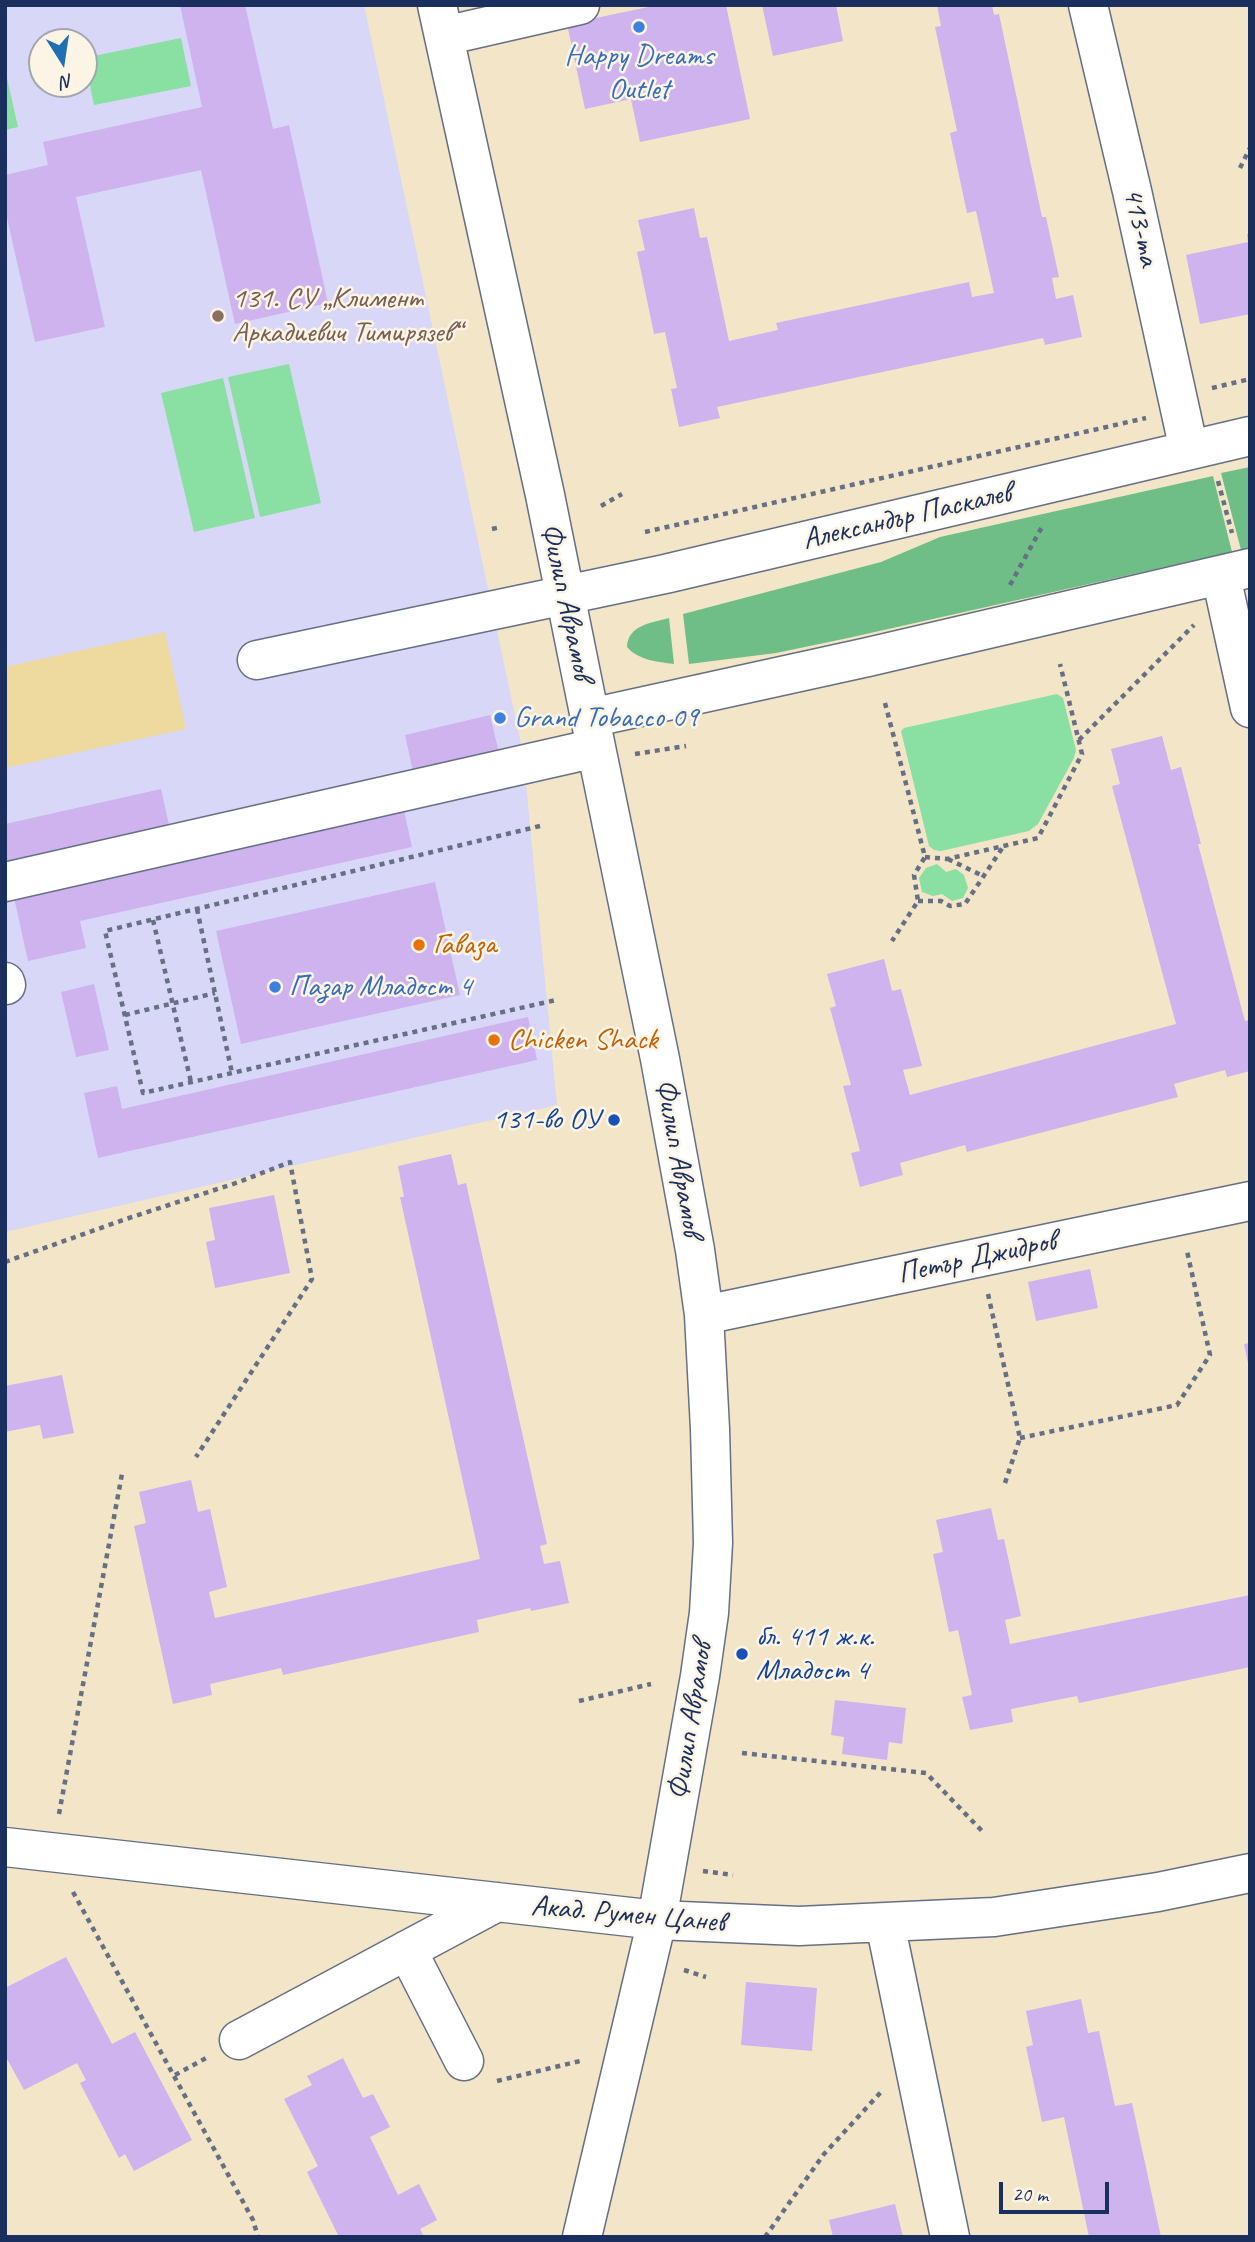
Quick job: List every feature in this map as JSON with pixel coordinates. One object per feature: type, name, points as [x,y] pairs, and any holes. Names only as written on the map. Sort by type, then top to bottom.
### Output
[{"type":"street","points":[[441,21],[580,5]]},
{"type":"street","name":"413-та","points":[[1088,5],[1132,191],[1203,462]]},
{"type":"street","name":"Филип Аврамов","points":[[441,21],[545,495],[660,1059],[695,1250],[704,1315],[713,1543],[709,1613],[657,1920],[582,2237]]},
{"type":"street","name":"Александър Паскалев","points":[[257,660],[1203,462],[1250,436]]},
{"type":"street","points":[[5,882],[593,733],[868,657],[1235,561],[1250,708]]},
{"type":"street","name":"Петър Джидров","points":[[704,1315],[1250,1201]]},
{"type":"street","name":"Акад. Румен Цанев","points":[[5,1847],[657,1920],[799,1926],[994,1917],[1158,1892],[1250,1873]]},
{"type":"street","points":[[239,2040],[496,1902]]},
{"type":"street","points":[[885,1923],[950,2237]]},
{"type":"street","points":[[407,1950],[464,2061]]},
{"type":"path","points":[[1240,169],[1250,148]]},
{"type":"path","points":[[1201,390],[1250,379]]},
{"type":"path","points":[[645,532],[1153,416]]},
{"type":"path","points":[[1203,462],[1235,561]]},
{"type":"path","points":[[601,506],[622,494]]},
{"type":"path","points":[[1005,593],[1044,524]]},
{"type":"path","points":[[492,529],[501,527]]},
{"type":"path","points":[[1079,741],[1195,625]]},
{"type":"path","points":[[925,857],[947,859],[1038,838],[1082,754],[1060,664]]},
{"type":"path","points":[[885,702],[925,857],[914,875],[918,901],[892,941]]},
{"type":"path","points":[[672,748],[686,746]]},
{"type":"path","points":[[540,826],[105,931],[143,1093],[555,1000]]},
{"type":"path","points":[[918,901],[941,901],[950,906],[965,904],[1003,846]]},
{"type":"path","points":[[947,859],[983,876]]},
{"type":"path","points":[[197,909],[232,1073]]},
{"type":"path","points":[[153,920],[191,1082]]},
{"type":"path","points":[[125,1014],[215,993]]},
{"type":"path","points":[[5,1262],[290,1162],[312,1279],[195,1457]]},
{"type":"path","points":[[1020,1438],[1177,1405],[1210,1355],[1180,1216]]},
{"type":"path","points":[[981,1258],[1020,1438],[1004,1486]]},
{"type":"path","points":[[59,1814],[122,1474]]},
{"type":"path","points":[[579,1701],[652,1684]]},
{"type":"path","points":[[742,1753],[926,1773],[982,1831]]},
{"type":"path","points":[[725,1874],[733,1875]]},
{"type":"path","points":[[70,1885],[240,2195],[253,2220],[258,2237]]},
{"type":"path","points":[[693,1972],[706,1977]]},
{"type":"path","points":[[765,2237],[824,2154],[912,2058]]},
{"type":"path","points":[[464,2061],[474,2086],[580,2061]]},
{"type":"shaded area","points":[[5,5],[364,5],[523,753],[557,1105],[5,1232]]},
{"type":"green space","points":[[181,38],[191,86],[94,105],[93,98],[98,98],[98,55]]},
{"type":"green space","points":[[5,69],[18,127],[5,130]]},
{"type":"green space","points":[[289,364],[321,503],[260,517],[228,377]]},
{"type":"green space","points":[[223,378],[255,518],[194,532],[161,393]]},
{"type":"green space","points":[[1250,467],[1250,548],[1241,550],[1221,473]]},
{"type":"green space","points":[[1213,476],[1232,552],[776,653],[689,664],[683,614],[881,562],[940,537]]},
{"type":"green space","points":[[669,618],[674,664],[642,658],[627,647],[631,634],[636,629]]},
{"type":"green space","points":[[1057,694],[1063,698],[1076,750],[1038,824],[1029,831],[941,851],[929,846],[901,731],[904,728]]},
{"type":"green space","points":[[937,864],[946,872],[956,869],[964,875],[968,888],[963,898],[952,901],[942,894],[933,896],[922,892],[919,878],[926,868]]},
{"type":"sand","points":[[165,632],[186,729],[5,768],[5,667]]},
{"type":"building","points":[[180,5],[245,5],[273,129],[289,125],[328,303],[235,324],[201,170],[76,197],[105,327],[35,342],[5,209],[5,175],[48,165],[43,142],[202,107]]},
{"type":"building","points":[[658,5],[726,5],[750,119],[640,142],[631,99],[585,109],[567,24]]},
{"type":"building","points":[[762,5],[836,5],[843,41],[773,56]]},
{"type":"building","points":[[937,5],[992,5],[994,15],[999,14],[1042,217],[1046,217],[1059,277],[1052,278],[1056,299],[1073,295],[1082,337],[1045,345],[1043,338],[717,407],[720,418],[679,427],[671,389],[677,388],[665,332],[654,334],[637,252],[645,250],[638,220],[694,208],[700,238],[707,237],[729,341],[778,330],[776,323],[969,282],[972,297],[994,293],[976,211],[967,213],[950,133],[957,131],[935,27],[941,26]]},
{"type":"building","points":[[1247,234],[1250,234],[1250,314],[1200,324],[1186,255],[1248,242]]},
{"type":"building","points":[[490,715],[500,757],[414,776],[405,735]]},
{"type":"building","points":[[1162,736],[1171,770],[1181,767],[1201,844],[1198,844],[1243,1014],[1245,1021],[1250,1020],[1250,1071],[1227,1077],[1225,1070],[1174,1084],[1178,1097],[967,1152],[965,1145],[900,1163],[903,1175],[860,1187],[851,1153],[860,1151],[843,1086],[851,1085],[830,1008],[836,1006],[827,974],[884,959],[892,991],[901,989],[922,1066],[903,1070],[910,1095],[1176,1024],[1112,786],[1120,784],[1111,749]]},
{"type":"building","points":[[161,789],[170,829],[5,866],[5,824]]},
{"type":"building","points":[[403,806],[412,847],[80,921],[86,948],[28,961],[13,893]]},
{"type":"building","points":[[435,882],[460,995],[241,1044],[216,931]]},
{"type":"building","points":[[94,984],[109,1050],[76,1057],[61,992]]},
{"type":"building","points":[[528,1017],[537,1060],[98,1158],[84,1093],[117,1086],[122,1109]]},
{"type":"building","points":[[451,1154],[458,1185],[466,1183],[547,1544],[540,1546],[544,1564],[560,1561],[569,1603],[531,1611],[530,1608],[477,1620],[479,1632],[283,1675],[281,1668],[210,1684],[212,1695],[173,1704],[134,1526],[146,1523],[139,1492],[191,1480],[198,1512],[210,1509],[227,1587],[209,1592],[215,1618],[480,1559],[400,1197],[404,1197],[398,1166]]},
{"type":"building","points":[[274,1195],[290,1273],[215,1288],[206,1242],[215,1240],[209,1208]]},
{"type":"building","points":[[1090,1269],[1098,1308],[1036,1321],[1028,1282]]},
{"type":"building","points":[[1250,1343],[1250,1368],[1249,1368],[1244,1344]]},
{"type":"building","points":[[62,1375],[74,1433],[43,1439],[40,1425],[5,1432],[5,1386]]},
{"type":"building","points":[[991,1508],[998,1540],[1004,1539],[1021,1616],[1005,1620],[1010,1644],[1250,1595],[1250,1667],[1079,1703],[1077,1696],[1011,1709],[1013,1722],[970,1730],[962,1697],[972,1695],[958,1630],[949,1632],[933,1554],[943,1552],[936,1520]]},
{"type":"building","points":[[835,1700],[906,1708],[902,1744],[889,1742],[887,1760],[842,1754],[844,1737],[831,1735]]},
{"type":"building","points":[[66,1957],[112,2044],[135,2032],[192,2140],[134,2171],[125,2154],[119,2158],[80,2083],[86,2080],[77,2063],[24,2090],[5,2055],[5,1988]]},
{"type":"building","points":[[746,1982],[817,1988],[812,2051],[741,2045]]},
{"type":"building","points":[[1081,1999],[1088,2033],[1099,2031],[1115,2106],[1132,2103],[1161,2237],[1089,2237],[1064,2117],[1042,2122],[1026,2047],[1033,2045],[1026,2011]]},
{"type":"building","points":[[343,2058],[363,2098],[373,2094],[390,2127],[370,2137],[398,2195],[419,2184],[437,2220],[420,2229],[424,2237],[339,2237],[307,2172],[318,2166],[284,2099],[312,2085],[307,2076]]},
{"type":"building","points":[[895,2204],[903,2237],[833,2237],[829,2220]]},
{"type":"place","name":"Happy Dreams Outlet","points":[[639,27]]},
{"type":"place","name":"131. СУ „Климент Аркадиевич Тимирязев“","points":[[218,316]]},
{"type":"place","name":"Grand Tobacco 09","points":[[500,718]]},
{"type":"place","name":"Гаваза","points":[[419,945]]},
{"type":"place","name":"Пазар Младост 4","points":[[275,987]]},
{"type":"place","name":"Chicken Shack","points":[[494,1040]]},
{"type":"place","name":"131-во ОУ","points":[[614,1120]]},
{"type":"place","name":"бл. 411 ж.к. Младост 4","points":[[742,1654]]}]
